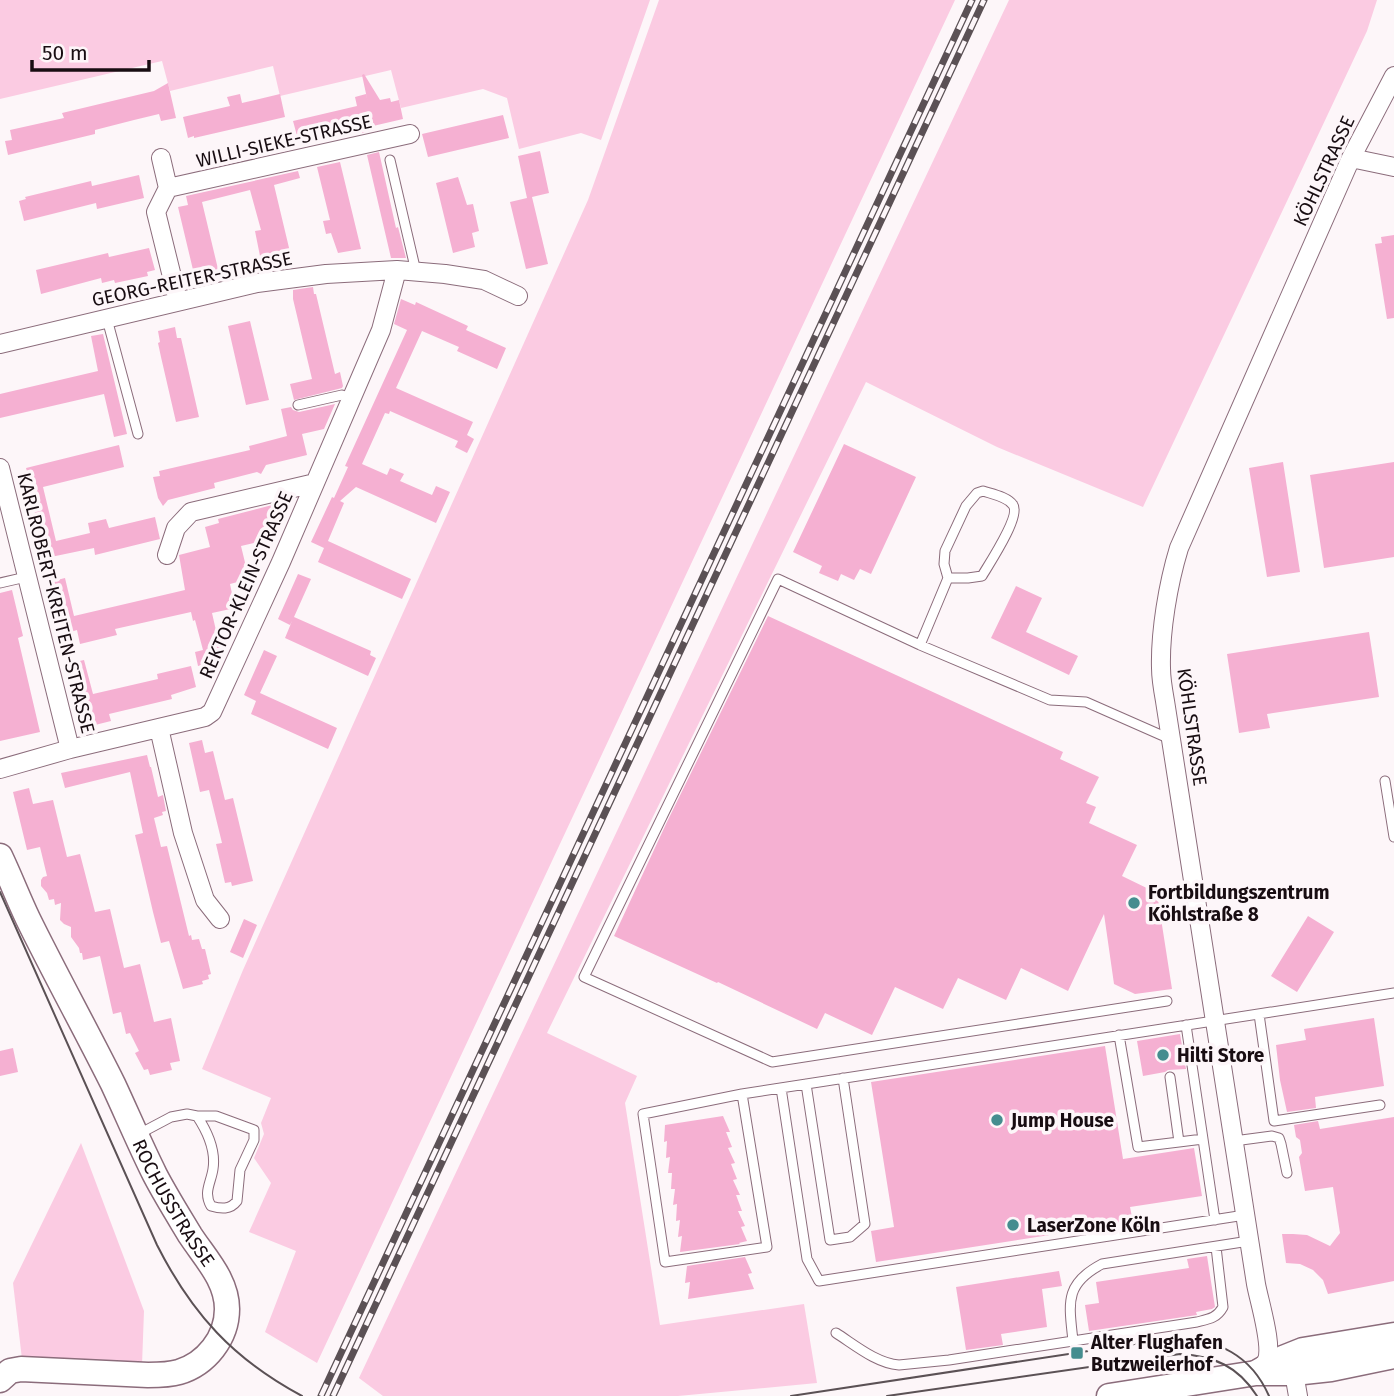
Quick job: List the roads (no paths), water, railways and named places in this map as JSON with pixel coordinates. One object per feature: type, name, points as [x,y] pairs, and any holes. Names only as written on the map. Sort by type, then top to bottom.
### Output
[{"type":"street","name":"KÖHLSTRASSE","points":[[1294,1366],[1256,1284],[1171,740],[1161,670],[1162,642],[1179,548],[1351,158],[1394,76]]},
{"type":"street","name":"WILLI-SIEKE-STRASSE","points":[[168,188],[411,134]]},
{"type":"street","points":[[161,158],[168,188],[156,212],[178,301]]},
{"type":"street","points":[[1351,158],[1394,167]]},
{"type":"street","name":"GEORG-REITER-STRASSE","points":[[0,344],[257,283],[326,274],[405,270],[484,280],[517,296]]},
{"type":"street","name":"REKTOR-KLEIN-STRASSE","points":[[0,768],[205,717],[212,712],[353,398],[405,270]]},
{"type":"street","name":"KARLROBERT-KREITEN-STRASSE","points":[[0,468],[6,515],[26,577],[71,749]]},
{"type":"street","points":[[167,555],[176,528],[191,512],[315,482]]},
{"type":"street","points":[[159,728],[183,833],[205,900],[220,919]]},
{"type":"street","name":"ROCHUSSTRASSE","points":[[0,856],[155,1175],[226,1293],[226,1320],[220,1339],[206,1357],[188,1369],[172,1374],[148,1375],[21,1369],[10,1371],[0,1380]]},
{"type":"street","points":[[1109,1396],[1294,1366],[1394,1335]]},
{"type":"street","points":[[1294,1366],[1331,1369],[1394,1356]]},
{"type":"lane","points":[[390,160],[414,263],[405,270]]},
{"type":"lane","points":[[107,318],[138,434]]},
{"type":"lane","points":[[298,405],[342,395],[353,398]]},
{"type":"lane","points":[[920,645],[948,578],[944,564],[945,551],[966,506],[972,497],[983,491],[1011,502],[1015,514],[982,576],[948,578]]},
{"type":"lane","points":[[0,583],[26,577]]},
{"type":"lane","points":[[1167,1001],[772,1062],[584,977],[778,579],[920,645],[1050,700],[1086,702],[1171,740]]},
{"type":"lane","points":[[1385,781],[1394,837]]},
{"type":"lane","points":[[742,1094],[767,1247],[665,1262],[643,1114],[742,1094],[1394,993]]},
{"type":"lane","points":[[1259,1014],[1274,1121],[1380,1105]]},
{"type":"lane","points":[[1186,1025],[1215,1220]]},
{"type":"lane","points":[[1119,1035],[1138,1147],[1203,1139]]},
{"type":"lane","points":[[1170,1077],[1179,1142]]},
{"type":"lane","points":[[806,1084],[831,1240],[850,1237],[865,1224],[843,1078]]},
{"type":"lane","points":[[781,1088],[807,1259],[818,1281],[1245,1215]]},
{"type":"lane","points":[[136,1135],[171,1117],[187,1114],[216,1116],[254,1130],[254,1140],[240,1170],[237,1201],[224,1209],[211,1206],[208,1200],[208,1186],[214,1168],[208,1133],[197,1116]]},
{"type":"lane","points":[[1234,1141],[1272,1136],[1279,1138],[1287,1173]]},
{"type":"lane","points":[[1073,1341],[1071,1292],[1081,1278],[1093,1269],[1102,1264],[1249,1241]]},
{"type":"lane","points":[[836,1333],[875,1358],[899,1365],[949,1360],[1212,1319],[1223,1307],[1216,1247]]},
{"type":"tram line","points":[[0,892],[170,1270],[200,1313],[235,1350],[277,1382],[302,1396]]},
{"type":"tram line","points":[[791,1396],[1174,1338],[1205,1342],[1231,1352],[1253,1370],[1269,1396]]},
{"type":"tram line","points":[[887,1396],[1180,1354],[1204,1357],[1224,1364],[1242,1377],[1257,1396]]},
{"type":"railway","points":[[321,1396],[972,0]]},
{"type":"railway","points":[[333,1396],[984,0]]},
{"type":"place","name":"Fortbildungszentrum Köhlstraße 8","points":[[1134,903]]},
{"type":"place","name":"Hilti Store","points":[[1163,1055]]},
{"type":"place","name":"Jump House","points":[[997,1120]]},
{"type":"place","name":"LaserZone Köln","points":[[1013,1225]]},
{"type":"place","name":"Alter Flughafen Butzweilerhof","points":[[1077,1353]]}]
